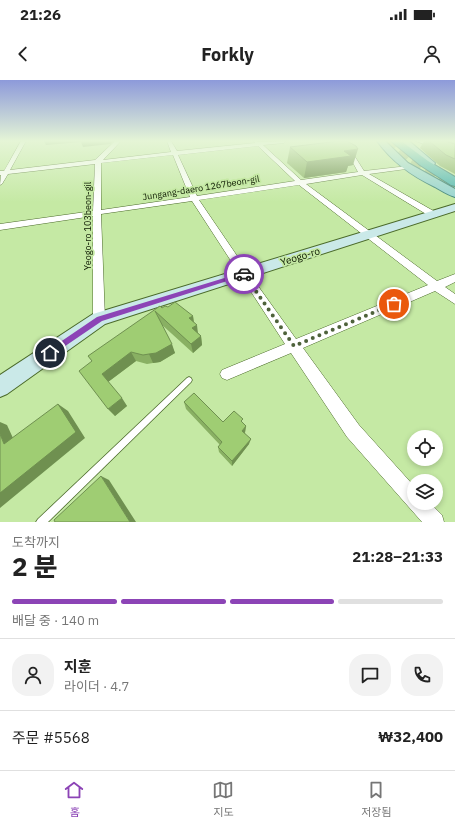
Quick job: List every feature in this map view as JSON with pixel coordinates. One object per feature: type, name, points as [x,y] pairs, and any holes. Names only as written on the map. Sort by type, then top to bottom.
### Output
[{"type":"highway","points":[[423,162],[455,182]]},
{"type":"main road","points":[[399,162],[406,167],[455,193]]},
{"type":"main road","points":[[412,162],[455,182]]},
{"type":"main road","name":"Yeogo-ro","points":[[0,387],[99,319],[434,215],[455,207]]},
{"type":"street","points":[[0,183],[3,173],[10,162]]},
{"type":"street","name":"Yeogo-ro 103beon-gil","points":[[98,162],[97,213],[99,319]]},
{"type":"street","points":[[3,173],[101,162]]},
{"type":"street","points":[[178,162],[195,198],[244,274],[353,431],[407,491]]},
{"type":"street","points":[[279,162],[300,182],[455,300]]},
{"type":"street","points":[[355,162],[362,173],[434,215]]},
{"type":"street","name":"Jungang-daero 1267beon-gil","points":[[0,227],[406,167]]},
{"type":"street","points":[[227,374],[455,278]]},
{"type":"street","points":[[424,510],[435,522]]},
{"type":"lane","points":[[45,521],[189,380]]},
{"type":"building","points":[[175,302],[193,316],[189,318],[197,325],[192,328],[201,336],[191,344],[155,311],[172,344],[156,353],[143,355],[131,352],[102,374],[122,398],[108,409],[79,371],[92,361],[88,356],[160,306],[162,308],[165,306],[168,307]]},
{"type":"building","points":[[194,393],[223,422],[234,411],[243,419],[241,421],[246,426],[242,431],[251,439],[232,461],[218,447],[222,442],[184,402]]},
{"type":"building","points":[[58,404],[76,432],[0,493],[0,434],[4,444]]},
{"type":"building","points":[[101,476],[130,522],[55,522],[54,520]]},
{"type":"tunnel","points":[[408,162],[443,184]]},
{"type":"tunnel","points":[[443,184],[455,190]]},
{"type":"way so far","points":[[244,274],[294,346],[394,304]]},
{"type":"route","points":[[50,353],[99,319],[244,274]]}]
